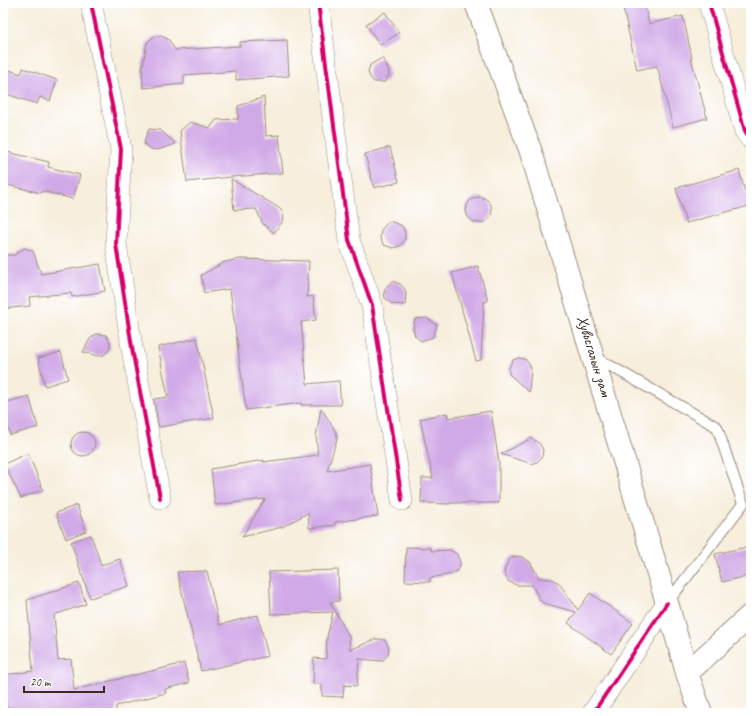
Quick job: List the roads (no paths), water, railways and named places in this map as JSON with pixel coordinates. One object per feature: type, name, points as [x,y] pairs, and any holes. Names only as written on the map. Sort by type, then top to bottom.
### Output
[{"type":"main road","name":"Хувьсгалын зам","points":[[476,3],[531,152],[594,355],[687,673],[701,713]]},
{"type":"main road","points":[[687,673],[751,615]]},
{"type":"street","points":[[91,3],[122,149],[116,244],[133,354],[160,498]]},
{"type":"street","points":[[318,3],[349,240],[372,305],[402,500]]},
{"type":"street","points":[[709,3],[745,132],[751,139]]},
{"type":"street","points":[[593,713],[667,603]]},
{"type":"lane","points":[[594,355],[717,427],[743,504],[667,603]]}]
